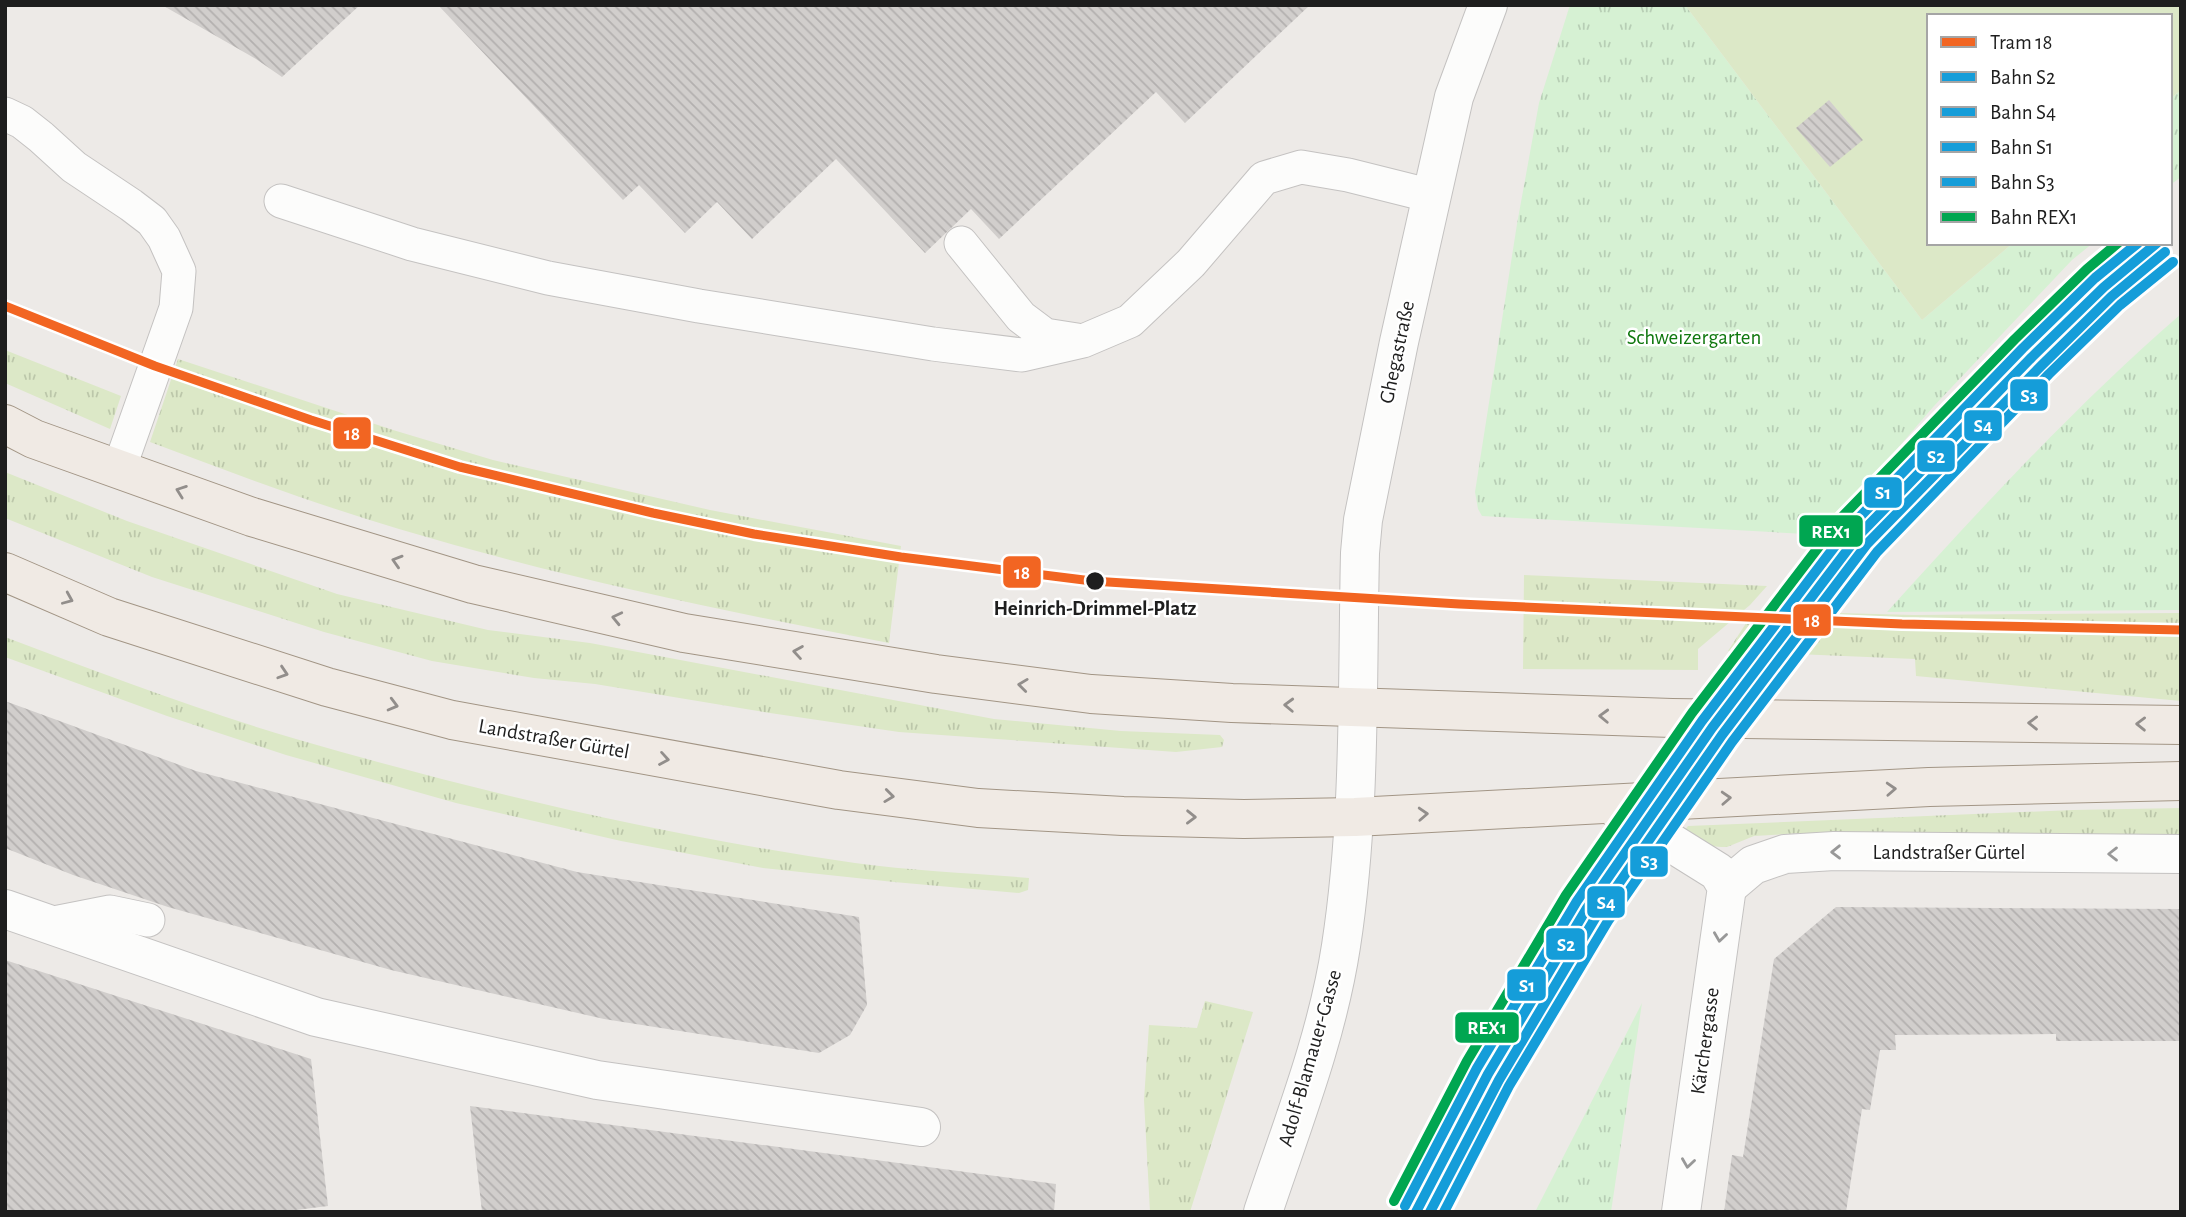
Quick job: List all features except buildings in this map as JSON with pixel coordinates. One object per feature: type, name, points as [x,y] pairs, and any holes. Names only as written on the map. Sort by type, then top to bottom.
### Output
[{"type":"main road","points":[[5,424],[34,439],[252,517],[473,584],[671,630],[936,674],[1091,694],[1231,703],[1672,718],[2181,725]]},
{"type":"main road","name":"Landstraßer Gürtel","points":[[5,572],[109,617],[327,687],[452,720],[839,790],[978,808],[1123,816],[1355,817]]},
{"type":"main road","points":[[1355,817],[1929,787],[2181,781]]},
{"type":"street","name":"Ghegastraße","points":[[1357,708],[1363,520],[1399,342],[1454,97],[1488,5]]},
{"type":"street","points":[[1355,817],[1357,708]]},
{"type":"street","points":[[1609,804],[1722,880]]},
{"type":"street","name":"Adolf-Blamauer-Gasse","points":[[1263,1212],[1328,1010],[1340,947],[1355,817]]},
{"type":"street","name":"Landstraßer Gürtel","points":[[1722,880],[1753,865],[1786,854],[1834,851],[2181,854]]},
{"type":"street","name":"Kärchergasse","points":[[1681,1212],[1722,880]]},
{"type":"street","points":[[5,909],[340,1023],[597,1080],[921,1127]]},
{"type":"lane","points":[[5,114],[22,122],[74,167],[152,222],[164,238],[179,271],[176,308],[119,469]]},
{"type":"lane","points":[[281,201],[412,244],[548,278],[699,306],[933,344],[1021,355],[1083,341],[1130,321],[1191,263],[1264,178],[1301,167],[1348,174],[1432,196]]},
{"type":"lane","points":[[961,243],[1021,317],[1045,335],[1083,341]]},
{"type":"lane","points":[[49,924],[110,912],[148,920]]},
{"type":"green space","name":"Schweizergarten","points":[[1570,5],[1685,5],[1922,320],[2011,245],[2091,245],[2072,260],[1934,406],[1823,535],[1482,516],[1475,492],[1539,103]]},
{"type":"green space","points":[[1685,5],[2181,5],[2181,90],[2172,97],[2172,14],[1927,14],[1927,245],[2011,245],[1922,320]]},
{"type":"green space","points":[[2181,90],[2181,177],[2172,184],[2172,97]]},
{"type":"green space","points":[[2181,314],[2181,610],[1887,612],[2066,421]]},
{"type":"green space","points":[[5,350],[121,396],[110,429],[5,383]]},
{"type":"green space","points":[[178,359],[493,460],[710,510],[901,546],[889,643],[642,592],[520,563],[336,509],[150,442]]},
{"type":"green space","points":[[5,472],[127,521],[337,594],[488,630],[590,643],[994,719],[1121,731],[1220,735],[1224,740],[1222,747],[1176,752],[899,732],[432,661],[324,632],[152,577],[5,518]]},
{"type":"green space","points":[[1524,575],[1767,586],[1750,605],[1698,649],[1698,670],[1523,669]]},
{"type":"green space","points":[[1754,611],[1914,615],[2181,613],[2181,701],[1916,676],[1915,659],[1728,651]]},
{"type":"green space","points":[[5,637],[222,716],[434,777],[643,826],[784,852],[876,866],[1029,878],[1028,890],[1019,893],[763,868],[621,841],[456,803],[286,755],[167,716],[5,657]]},
{"type":"green space","points":[[2181,808],[2181,835],[1802,833],[1754,836],[1721,847],[1711,846],[1684,831],[1688,826]]},
{"type":"green space","points":[[1205,1001],[1253,1012],[1190,1212],[1150,1212],[1144,1100],[1149,1025],[1197,1028]]},
{"type":"green space","points":[[1642,1003],[1611,1212],[1535,1212]]},
{"type":"tram line","name":"18","points":[[5,306],[155,366],[311,420],[460,467],[754,534],[901,557],[1092,581],[1459,604],[1902,624],[2181,630]]},
{"type":"rail line","name":"REX1","points":[[1394,1201],[1467,1061],[1566,895],[1692,713],[1840,519],[2015,339],[2116,245]]},
{"type":"rail line","name":"S1","points":[[1405,1206],[1477,1068],[1577,901],[1702,721],[1848,529],[2023,348],[2095,278],[2136,245]]},
{"type":"rail line","name":"S2","points":[[1416,1212],[1488,1074],[1587,908],[1712,728],[1858,536],[2032,357],[2104,287],[2155,245]]},
{"type":"rail line","name":"S4","points":[[1430,1212],[1499,1080],[1597,915],[1722,735],[1867,544],[2112,296],[2165,252]]},
{"type":"rail line","name":"S3","points":[[1444,1212],[1509,1086],[1608,921],[1732,742],[1877,552],[2049,374],[2120,305],[2173,262]]},
{"type":"place","name":"Heinrich-Drimmel-Platz","points":[[1095,581]]}]
